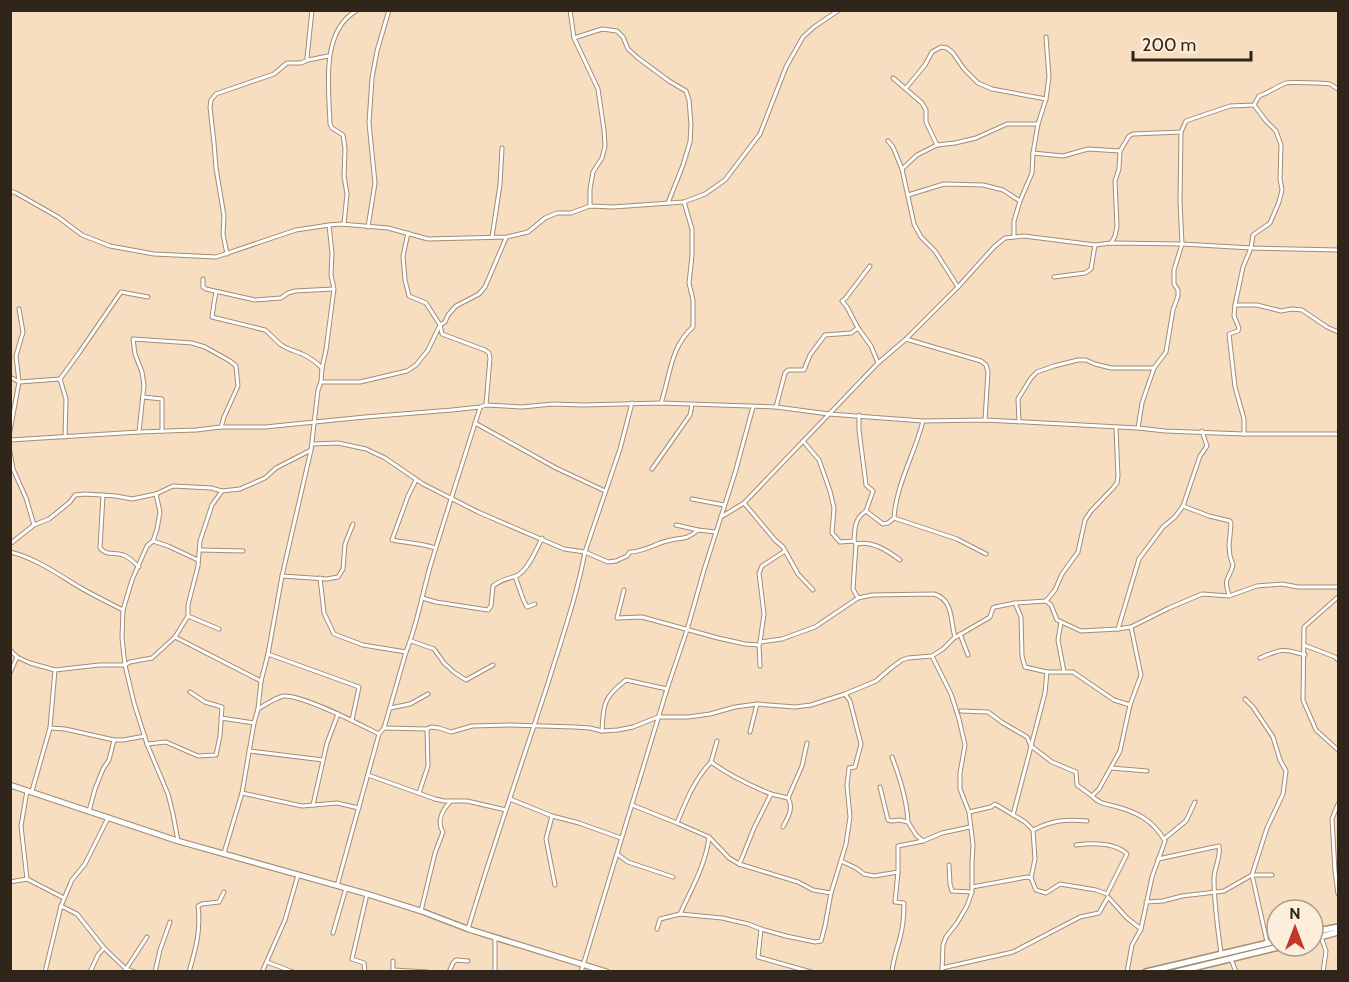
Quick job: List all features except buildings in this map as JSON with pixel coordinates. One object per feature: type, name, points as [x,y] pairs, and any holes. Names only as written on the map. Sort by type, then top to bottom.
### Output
[{"type":"highway","points":[[1176,972],[1265,945]]},
{"type":"highway","points":[[1146,972],[1221,954],[1230,955],[1265,949]]},
{"type":"street","points":[[308,60],[312,10]]},
{"type":"street","points":[[368,227],[375,183],[369,123],[372,78],[389,10]]},
{"type":"street","points":[[570,10],[574,38],[598,89],[604,130],[605,146],[602,158],[593,172],[590,207]]},
{"type":"street","points":[[10,191],[58,217],[82,235],[110,246],[154,254],[216,257],[296,230],[329,225],[388,228],[428,239],[507,237],[528,231],[545,218],[557,213],[571,213],[590,207],[684,202],[705,194],[725,180],[760,134],[786,67],[803,37],[840,10]]},
{"type":"street","points":[[344,224],[347,194],[344,176],[345,148],[343,135],[330,124],[328,56],[338,31],[356,11]]},
{"type":"street","points":[[574,38],[602,29],[617,30],[628,49],[669,81],[686,91],[691,125],[690,142],[668,203]]},
{"type":"street","points":[[1014,236],[1014,221],[1032,173],[1038,124],[1046,99],[1048,77],[1046,38]]},
{"type":"street","points":[[906,88],[926,65],[932,52],[941,47],[953,53],[978,83],[992,89],[1046,99]]},
{"type":"street","points":[[227,254],[223,234],[224,216],[216,168],[211,100],[216,94],[274,74],[287,63],[301,63],[328,56]]},
{"type":"street","points":[[892,78],[922,103],[926,110],[926,122],[937,145]]},
{"type":"street","points":[[1254,105],[1259,96],[1295,81],[1328,84],[1338,89]]},
{"type":"street","points":[[1138,428],[1142,404],[1154,368],[1166,352],[1173,310],[1178,296],[1178,290],[1174,284],[1174,270],[1182,244],[1180,132],[1186,121],[1210,112],[1230,106],[1254,105]]},
{"type":"street","points":[[1244,434],[1244,419],[1235,387],[1229,334],[1238,331],[1239,328],[1234,316],[1235,305],[1253,235],[1270,223],[1282,190],[1281,145],[1276,131],[1254,105]]},
{"type":"street","points":[[902,169],[917,154],[937,145],[976,138],[1007,124],[1038,124]]},
{"type":"street","points":[[1111,243],[1116,236],[1117,226],[1115,181],[1119,169],[1120,151],[1129,136],[1180,132]]},
{"type":"street","points":[[888,141],[902,169],[914,224],[921,237],[935,251],[958,286]]},
{"type":"street","points":[[492,237],[500,185],[502,148]]},
{"type":"street","points":[[1033,153],[1063,156],[1088,149],[1120,151]]},
{"type":"street","points":[[908,195],[944,184],[983,185],[1003,190],[1020,201]]},
{"type":"street","points":[[661,403],[679,342],[693,327],[693,300],[689,284],[692,229],[684,202]]},
{"type":"street","points":[[224,853],[242,793],[282,576],[311,450],[334,289],[331,275],[332,253],[329,225]]},
{"type":"street","points":[[408,233],[403,256],[409,296],[426,303],[440,325],[442,334],[489,353],[486,405]]},
{"type":"street","points":[[721,517],[744,503],[878,363],[906,339],[1005,238],[1014,236],[1095,244],[1182,244],[1338,250]]},
{"type":"street","points":[[321,382],[360,382],[407,371],[416,365],[422,359],[440,325],[445,322],[448,315],[456,306],[479,294],[485,286],[507,237]]},
{"type":"street","points":[[1054,277],[1089,272],[1095,244]]},
{"type":"street","points":[[870,266],[842,301],[871,346],[878,363]]},
{"type":"street","points":[[203,279],[202,287],[255,300],[281,298],[295,291],[334,289]]},
{"type":"street","points":[[10,377],[19,382],[60,379],[121,292],[148,297]]},
{"type":"street","points":[[216,292],[212,317],[265,330],[277,342],[313,360],[322,368]]},
{"type":"street","points":[[1235,305],[1257,306],[1281,311],[1302,310],[1338,332]]},
{"type":"street","points":[[10,431],[19,382],[16,356],[23,332],[19,309]]},
{"type":"street","points":[[776,407],[785,373],[788,370],[804,370],[810,355],[825,334],[851,333],[858,328]]},
{"type":"street","points":[[138,432],[144,385],[133,339],[192,343],[205,347],[236,366],[238,386],[221,428]]},
{"type":"street","points":[[906,339],[986,364],[988,372],[985,420]]},
{"type":"street","points":[[1019,422],[1018,399],[1037,372],[1078,360],[1086,360],[1111,368],[1154,368]]},
{"type":"street","points":[[60,379],[66,399],[65,437]]},
{"type":"street","points":[[142,397],[162,399],[162,431]]},
{"type":"street","points":[[468,929],[565,628],[585,552],[620,449],[632,403]]},
{"type":"street","points":[[10,440],[265,427],[486,405],[522,407],[553,404],[632,403],[776,407],[829,414],[923,421],[985,420],[1244,434],[1338,434]]},
{"type":"street","points":[[652,470],[690,415],[692,405]]},
{"type":"street","points":[[337,886],[379,735],[384,728],[411,641],[451,497],[480,407]]},
{"type":"street","points":[[581,972],[735,473],[753,407]]},
{"type":"street","points":[[858,598],[853,588],[856,522],[866,511],[873,491],[866,485],[859,416]]},
{"type":"street","points":[[894,518],[894,510],[923,421]]},
{"type":"street","points":[[475,423],[605,492]]},
{"type":"street","points":[[1046,601],[1078,552],[1085,520],[1117,483],[1116,428]]},
{"type":"street","points":[[1118,629],[1140,559],[1163,527],[1183,506],[1200,456],[1207,446],[1202,432]]},
{"type":"street","points":[[803,441],[819,460],[830,491],[834,508],[832,534],[840,542],[860,542],[877,546],[900,560]]},
{"type":"street","points":[[312,444],[338,443],[366,450],[385,458],[416,480],[497,521],[564,549],[585,552],[608,562],[616,561],[630,552],[639,552],[666,541],[683,539],[698,530]]},
{"type":"street","points":[[10,544],[34,525],[49,519],[75,495],[103,495],[132,499],[156,494],[173,486],[211,488],[222,491],[240,489],[265,478],[276,468],[311,450]]},
{"type":"street","points":[[10,452],[13,469],[26,498],[34,525]]},
{"type":"street","points":[[416,480],[392,540],[436,548]]},
{"type":"street","points":[[10,650],[17,657],[30,663],[55,670],[125,665],[152,658],[175,637],[188,616],[188,605],[198,566],[200,541],[212,505],[222,491]]},
{"type":"street","points":[[156,494],[160,512],[157,529],[132,580],[123,610],[122,638],[125,665],[134,703],[147,744],[168,794],[178,841]]},
{"type":"street","points":[[103,495],[100,548],[105,553],[124,555],[139,567]]},
{"type":"street","points":[[692,499],[724,505]]},
{"type":"street","points":[[744,503],[785,551],[798,574],[813,590]]},
{"type":"street","points":[[1183,506],[1230,521],[1229,546],[1233,565],[1226,584],[1229,596]]},
{"type":"street","points":[[866,511],[883,524],[894,518]]},
{"type":"street","points":[[894,518],[957,539],[986,554]]},
{"type":"street","points":[[282,576],[338,577],[343,569],[345,544],[353,524]]},
{"type":"street","points":[[676,525],[716,532]]},
{"type":"street","points":[[422,598],[488,610],[491,606],[493,585],[524,570],[542,538]]},
{"type":"street","points":[[153,541],[198,560]]},
{"type":"street","points":[[200,550],[243,551]]},
{"type":"street","points":[[760,666],[759,643],[764,614],[759,573],[762,566],[785,551]]},
{"type":"street","points":[[10,552],[45,567],[123,610]]},
{"type":"street","points":[[134,561],[142,560]]},
{"type":"street","points":[[515,576],[528,607],[534,604]]},
{"type":"street","points":[[320,578],[324,613],[334,634],[363,645],[406,652]]},
{"type":"street","points":[[384,728],[427,729],[431,727],[451,732],[472,726],[534,726],[582,727],[602,731],[633,727],[658,717],[699,716],[757,704],[795,707],[811,705],[876,681],[902,660],[932,656],[960,634],[990,617],[995,607],[1046,601],[1052,605],[1057,620],[1081,631],[1118,629],[1131,627],[1202,594],[1229,596],[1257,586],[1282,584],[1298,587],[1338,587]]},
{"type":"street","points":[[624,591],[617,618],[642,617],[745,644],[782,639],[815,627],[858,598],[872,595],[939,595],[949,604],[956,637]]},
{"type":"street","points":[[1338,597],[1304,627],[1305,655],[1302,685],[1303,700],[1317,730],[1338,750]]},
{"type":"street","points":[[1015,603],[1021,616],[1022,656],[1025,667],[1047,672],[1073,672],[1114,700],[1130,705]]},
{"type":"street","points":[[188,616],[219,629]]},
{"type":"street","points":[[1061,622],[1058,640],[1064,672]]},
{"type":"street","points":[[1092,796],[1099,789],[1120,751],[1130,705],[1141,675],[1131,627]]},
{"type":"street","points":[[960,634],[968,656]]},
{"type":"street","points":[[175,637],[261,681]]},
{"type":"street","points":[[411,641],[434,649],[444,663],[466,680],[493,665]]},
{"type":"street","points":[[1304,645],[1338,660]]},
{"type":"street","points":[[1260,658],[1280,650],[1305,655]]},
{"type":"street","points":[[268,654],[359,687],[352,721]]},
{"type":"street","points":[[932,656],[951,694],[959,719],[965,746],[960,773],[960,789],[969,812],[974,844],[972,889],[967,906],[943,945],[942,970],[1013,952],[1080,917],[1099,913],[1127,854],[1123,850],[1106,845],[1091,843],[1076,845]]},
{"type":"street","points":[[10,673],[17,657]]},
{"type":"street","points":[[27,879],[21,826],[29,791],[50,728],[55,670]]},
{"type":"street","points":[[1013,815],[1045,693],[1047,672]]},
{"type":"street","points":[[602,731],[603,708],[614,690],[626,680],[667,689]]},
{"type":"street","points":[[147,744],[166,742],[198,756],[216,755],[222,707],[205,702],[190,692]]},
{"type":"street","points":[[390,708],[410,704],[428,694]]},
{"type":"street","points":[[657,930],[660,919],[680,914],[722,918],[786,936],[821,941],[831,893],[846,844],[850,818],[847,785],[849,768],[855,767],[861,744],[850,701],[845,694]]},
{"type":"street","points":[[258,709],[282,696],[295,697],[338,714],[379,735]]},
{"type":"street","points":[[1245,699],[1253,707],[1272,737],[1286,771],[1283,794],[1267,828],[1252,875],[1265,935]]},
{"type":"street","points":[[750,732],[757,704]]},
{"type":"street","points":[[962,711],[988,712],[1027,737],[1031,746],[1052,762],[1076,772],[1077,785],[1092,796],[1101,802],[1127,810],[1156,826],[1165,841],[1146,902],[1141,929],[1132,945],[1127,972]]},
{"type":"street","points":[[313,805],[323,760],[338,714]]},
{"type":"street","points":[[221,718],[254,723]]},
{"type":"street","points":[[50,728],[114,740],[145,736]]},
{"type":"street","points":[[419,793],[428,766],[427,729]]},
{"type":"street","points":[[89,811],[114,740]]},
{"type":"street","points":[[677,823],[693,785],[711,762],[717,741]]},
{"type":"street","points":[[788,798],[802,766],[807,743]]},
{"type":"street","points":[[249,751],[323,760]]},
{"type":"street","points":[[892,758],[908,808],[908,822],[923,841]]},
{"type":"street","points":[[711,762],[746,784],[788,798],[791,803],[783,827]]},
{"type":"street","points":[[1111,768],[1147,771]]},
{"type":"street","points":[[368,775],[435,799],[467,801],[506,810]]},
{"type":"street","points":[[10,785],[178,841],[367,894],[468,929],[607,972]]},
{"type":"street","points":[[880,787],[888,820],[908,822]]},
{"type":"street","points":[[242,793],[302,806],[337,803],[359,808]]},
{"type":"street","points":[[739,864],[771,794]]},
{"type":"street","points":[[510,799],[552,816],[621,838]]},
{"type":"street","points":[[421,911],[435,853],[443,832],[440,822],[445,807],[451,801]]},
{"type":"street","points":[[1164,839],[1186,821],[1195,802]]},
{"type":"street","points":[[969,812],[995,804],[1033,830],[1035,859],[1031,878],[1036,890],[1046,892],[1060,884],[1096,890],[1107,896],[1127,918],[1141,929]]},
{"type":"street","points":[[1338,804],[1332,819],[1338,894]]},
{"type":"street","points":[[632,805],[709,837],[729,858],[739,864],[798,882],[813,890],[831,893]]},
{"type":"street","points":[[552,816],[546,839],[555,885]]},
{"type":"street","points":[[45,972],[64,898],[72,880],[85,864],[109,817]]},
{"type":"street","points":[[1033,830],[1067,819],[1087,821]]},
{"type":"street","points":[[892,972],[904,913],[904,903],[895,902],[898,872],[897,846],[970,827]]},
{"type":"street","points":[[1333,836],[1338,835]]},
{"type":"street","points":[[680,914],[696,880],[708,847],[709,837]]},
{"type":"street","points":[[708,847],[717,846]]},
{"type":"street","points":[[1158,859],[1219,846],[1220,851],[1214,876],[1215,909],[1221,954]]},
{"type":"street","points":[[616,854],[628,862],[673,877]]},
{"type":"street","points":[[841,861],[864,874],[874,876],[898,872]]},
{"type":"street","points":[[948,865],[952,891],[1031,878]]},
{"type":"street","points":[[262,972],[285,920],[298,874]]},
{"type":"street","points":[[1146,902],[1224,891],[1252,875],[1272,875]]},
{"type":"street","points":[[10,882],[27,879],[64,898]]},
{"type":"street","points":[[333,933],[346,888]]},
{"type":"street","points":[[189,972],[197,945],[200,923],[198,906],[219,902],[224,892]]},
{"type":"street","points":[[365,972],[364,963],[352,959],[367,894]]},
{"type":"street","points":[[61,906],[78,914],[104,948],[125,970],[135,972]]},
{"type":"street","points":[[155,972],[170,922]]},
{"type":"street","points":[[761,929],[758,957],[811,972]]},
{"type":"street","points":[[125,970],[147,937]]},
{"type":"street","points":[[495,937],[495,972]]},
{"type":"street","points":[[90,972],[104,948]]},
{"type":"street","points":[[1230,955],[1236,972]]},
{"type":"street","points":[[449,972],[456,960],[468,961]]},
{"type":"street","points":[[393,961],[394,971],[427,971]]},
{"type":"street","points":[[267,962],[293,972]]}]
